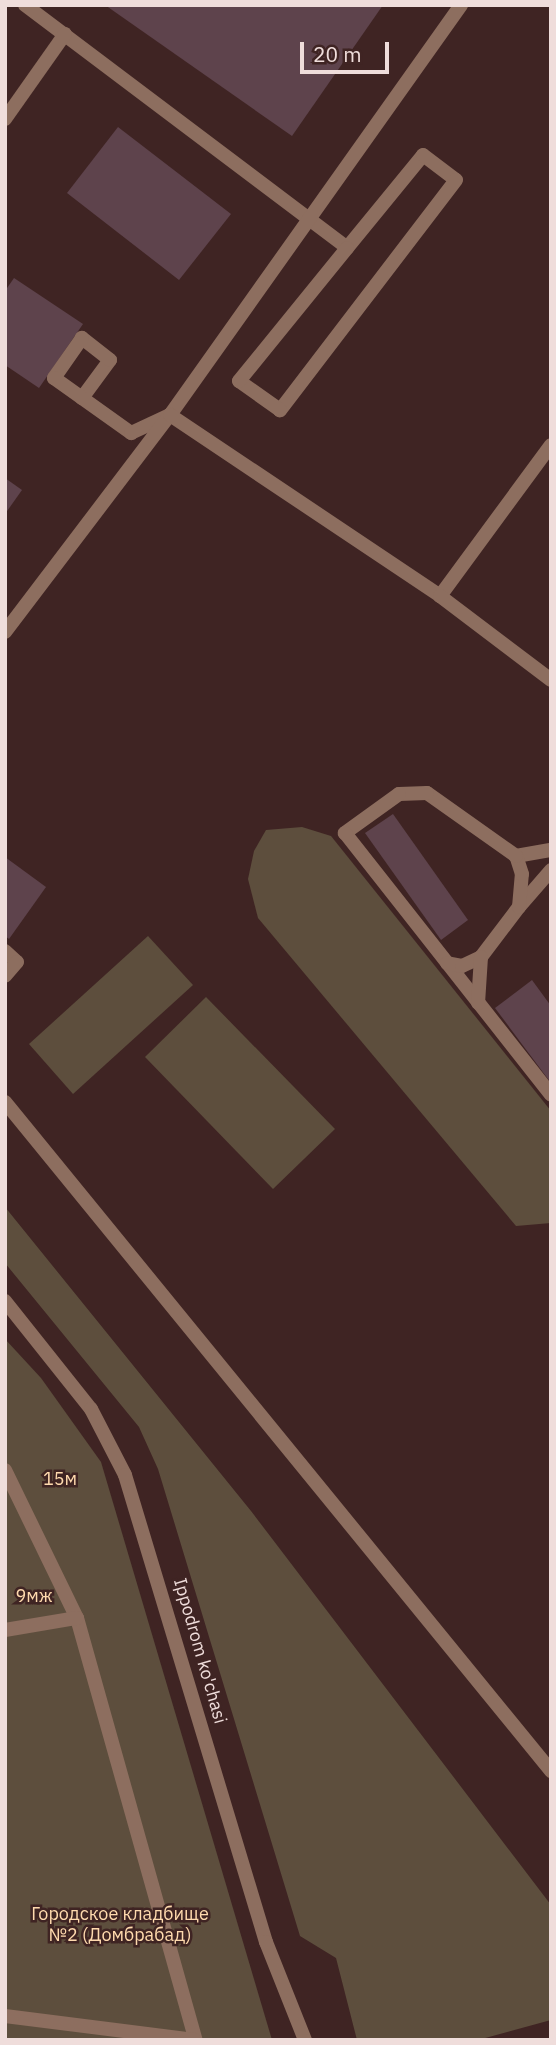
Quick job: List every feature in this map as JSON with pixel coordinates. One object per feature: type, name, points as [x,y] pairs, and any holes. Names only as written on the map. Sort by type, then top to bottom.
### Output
[{"type":"street","points":[[25,5],[311,216],[347,248]]},
{"type":"street","points":[[5,632],[170,415],[461,5]]},
{"type":"street","points":[[5,119],[65,34]]},
{"type":"street","points":[[423,155],[456,180],[280,410],[239,381],[347,248],[423,155]]},
{"type":"street","points":[[82,398],[131,433],[170,415]]},
{"type":"street","points":[[170,415],[440,596],[551,680]]},
{"type":"street","points":[[440,596],[551,445]]},
{"type":"street","points":[[519,907],[522,874],[516,856],[427,793],[399,793],[345,833],[551,1096]]},
{"type":"street","points":[[516,856],[551,850]]},
{"type":"street","points":[[447,963],[462,966],[481,957],[551,870]]},
{"type":"street","points":[[5,951],[17,962],[5,976]]},
{"type":"street","points":[[478,1003],[481,957]]},
{"type":"street","points":[[5,1102],[551,1771]]},
{"type":"street","name":"Ippodrom ko'chasi","points":[[5,1301],[91,1409],[125,1475],[266,1942],[305,2040]]},
{"type":"street","points":[[5,1470],[77,1618],[195,2040],[5,2016]]},
{"type":"street","points":[[5,1630],[77,1618]]},
{"type":"green space","points":[[302,827],[331,836],[551,1111],[551,1223],[516,1226],[258,918],[248,879],[254,851],[266,830]]},
{"type":"green space","points":[[148,936],[193,985],[73,1094],[29,1044]]},
{"type":"green space","points":[[206,997],[335,1129],[273,1189],[145,1057]]},
{"type":"green space","points":[[5,1207],[251,1511],[551,1905],[551,2020],[478,2040],[357,2040],[336,1958],[300,1936],[158,1469],[139,1427],[5,1263]]},
{"type":"green space","name":"Городское кладбище №2 (Домбрабад)","points":[[5,1339],[41,1378],[101,1462],[272,2040],[5,2040]]},
{"type":"building","points":[[105,5],[383,5],[292,136]]},
{"type":"building","points":[[118,127],[231,214],[179,280],[67,193]]},
{"type":"building","points":[[14,278],[83,324],[39,388],[5,365],[5,291]]},
{"type":"building","points":[[5,478],[22,490],[5,514]]},
{"type":"building","points":[[393,814],[468,920],[441,940],[365,833]]},
{"type":"building","points":[[5,857],[46,887],[9,939],[5,936]]},
{"type":"building","points":[[532,980],[551,1006],[551,1083],[495,1008]]},
{"type":"park label","name":"15м","points":[[60,1479]]},
{"type":"park label","name":"9мж","points":[[34,1596]]}]
